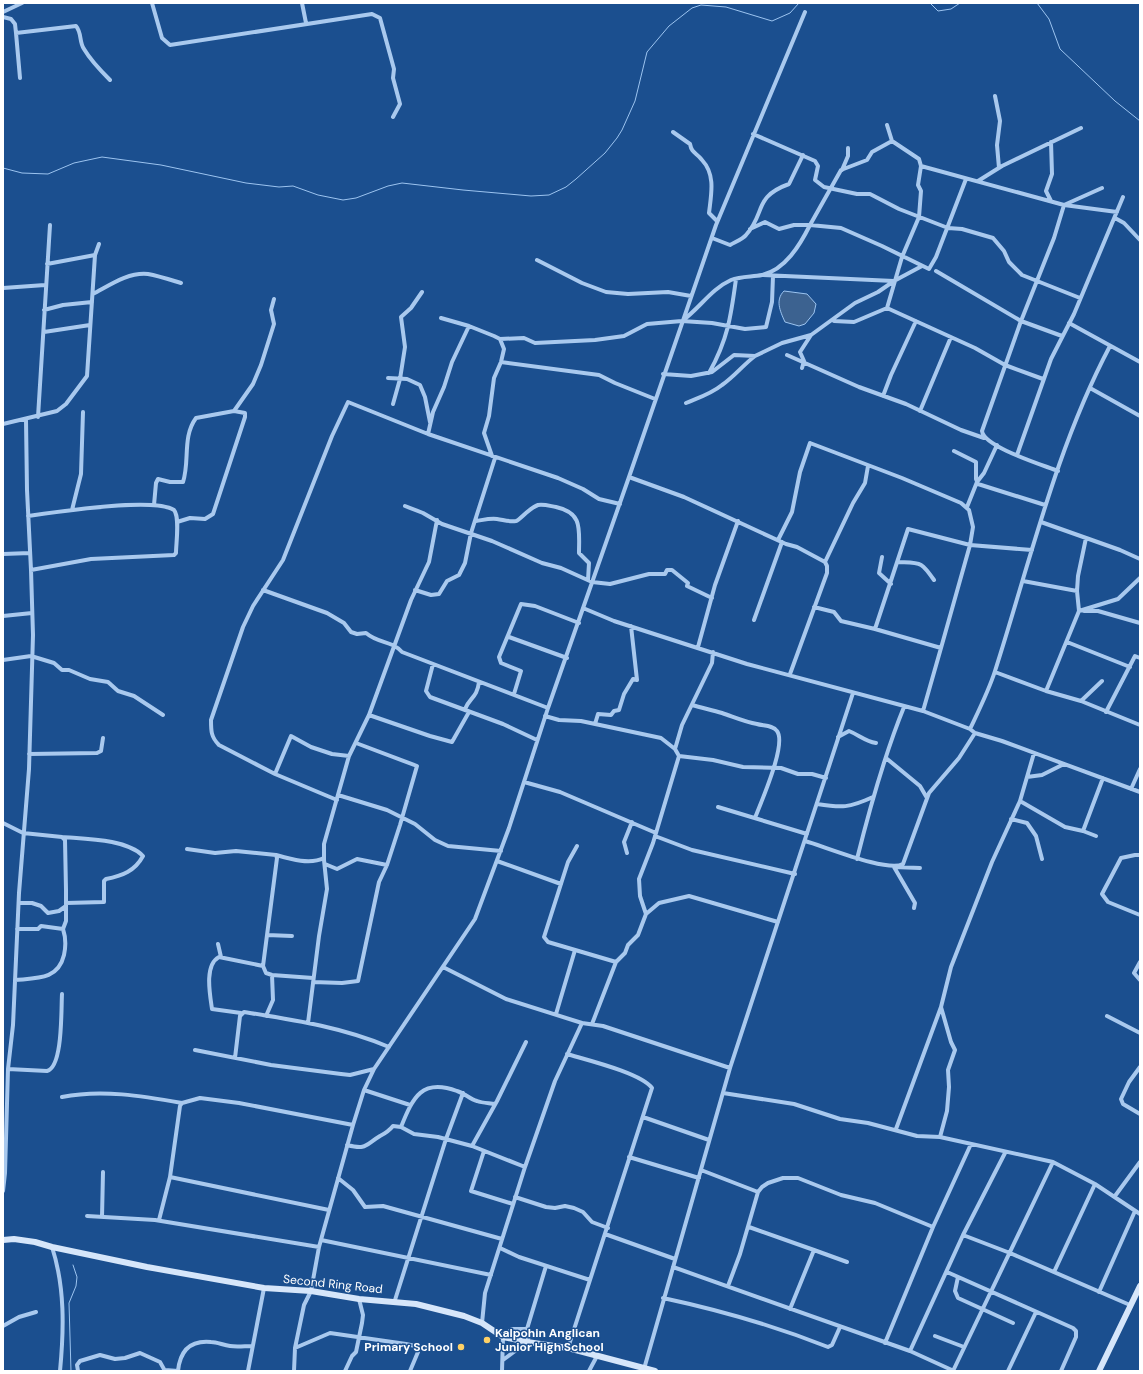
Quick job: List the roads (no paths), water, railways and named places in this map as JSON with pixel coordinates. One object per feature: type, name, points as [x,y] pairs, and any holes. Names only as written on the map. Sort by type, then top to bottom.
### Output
[{"type":"street","points":[[3,12],[13,5],[22,3]]},
{"type":"street","points":[[152,3],[162,38],[170,45],[372,14],[380,18],[394,69],[393,78],[400,104],[393,116]]},
{"type":"street","points":[[302,3],[306,24]]},
{"type":"street","points":[[294,1371],[295,1348],[304,1305],[311,1290],[319,1247],[364,1090],[374,1069],[475,918],[501,851],[545,716],[579,623],[590,581],[620,504],[663,374],[717,221],[805,12]]},
{"type":"street","points":[[3,17],[11,18],[14,24],[20,78]]},
{"type":"street","points":[[16,33],[76,26],[80,32],[83,48],[89,58],[110,80]]},
{"type":"street","points":[[995,96],[1000,121],[997,145],[998,168]]},
{"type":"street","points":[[887,126],[892,141],[919,159],[921,166],[918,185],[921,191],[919,217],[902,257],[887,308]]},
{"type":"street","points":[[978,181],[998,168],[1081,128]]},
{"type":"street","points":[[673,132],[690,144],[692,152],[704,161],[712,178],[709,213],[717,221]]},
{"type":"street","points":[[753,134],[815,161],[818,166],[815,180],[824,187],[857,194],[870,194],[919,217],[948,228],[962,229],[993,238],[1004,250],[1009,262],[1022,275],[1080,298]]},
{"type":"street","points":[[842,170],[867,160],[872,152],[892,141]]},
{"type":"street","points":[[1051,142],[1052,174],[1046,191],[1051,201]]},
{"type":"street","points":[[763,275],[783,264],[801,243],[842,170],[848,156],[848,148]]},
{"type":"street","points":[[712,238],[730,244],[746,235],[764,198],[778,188],[789,184],[803,155]]},
{"type":"street","points":[[921,166],[1064,205],[1117,212]]},
{"type":"street","points":[[750,229],[766,222],[780,229],[794,225],[841,228],[929,269],[936,257],[948,228],[966,179]]},
{"type":"street","points":[[984,438],[982,435],[983,427],[1021,321],[1054,238],[1064,205],[1102,188]]},
{"type":"street","points":[[1017,455],[1043,379],[1080,298],[1123,197]]},
{"type":"street","points":[[1115,218],[1124,223],[1140,240]]},
{"type":"street","points":[[38,417],[44,332],[45,285],[50,225]]},
{"type":"street","points":[[3,424],[26,420],[57,411],[66,404],[87,376],[95,255],[99,244]]},
{"type":"street","points":[[47,264],[95,255]]},
{"type":"street","points":[[537,260],[582,283],[606,292],[628,294],[668,292],[691,296]]},
{"type":"street","points":[[686,403],[707,395],[724,385],[742,365],[755,356],[782,343],[811,335],[833,321],[855,304],[922,266]]},
{"type":"street","points":[[936,271],[1021,321],[1062,336]]},
{"type":"street","points":[[92,294],[124,277],[135,275],[148,274],[182,283]]},
{"type":"street","points":[[682,321],[696,311],[709,294],[736,279],[763,275],[894,281]]},
{"type":"street","points":[[440,318],[469,326],[500,339],[524,338],[535,342],[595,340],[624,336],[647,324],[682,321],[745,329],[766,327],[772,302],[773,276]]},
{"type":"street","points":[[709,372],[722,348],[730,326],[736,279]]},
{"type":"street","points":[[3,288],[45,285]]},
{"type":"street","points":[[392,404],[400,379],[405,347],[401,317],[411,308],[422,292]]},
{"type":"street","points":[[234,411],[253,384],[261,365],[274,324],[271,310],[274,299]]},
{"type":"street","points":[[44,310],[63,305],[92,302]]},
{"type":"street","points":[[833,321],[854,322],[887,308],[951,337],[1005,365],[1043,379]]},
{"type":"street","points":[[884,396],[891,375],[903,353],[916,321]]},
{"type":"street","points":[[1069,323],[1140,362]]},
{"type":"street","points":[[44,332],[90,325]]},
{"type":"street","points":[[428,434],[430,423],[452,362],[469,326]]},
{"type":"street","points":[[802,368],[804,361],[800,352],[811,335]]},
{"type":"street","points":[[920,411],[951,337]]},
{"type":"street","points":[[416,590],[432,595],[440,594],[447,581],[459,575],[465,563],[471,533],[476,521],[494,457],[484,433],[489,416],[494,378],[501,362],[504,349],[500,339]]},
{"type":"street","points":[[970,729],[995,672],[1058,471],[1090,388],[1110,346]]},
{"type":"street","points":[[663,374],[691,376],[712,372],[734,355],[755,356]]},
{"type":"street","points":[[787,355],[804,361],[859,387],[920,411],[961,430],[984,438],[1017,455],[1058,471]]},
{"type":"street","points":[[501,362],[599,375],[615,384],[655,399]]},
{"type":"street","points":[[388,378],[407,379],[420,385],[426,397],[430,423]]},
{"type":"street","points":[[1090,388],[1140,416]]},
{"type":"street","points":[[337,800],[275,774],[219,745],[213,740],[211,734],[212,712],[243,627],[263,590],[284,560],[344,406],[348,402],[428,434],[558,478],[583,489],[599,500],[620,504]]},
{"type":"street","points":[[154,505],[156,483],[158,478],[175,483],[183,482],[187,461],[186,451],[188,440],[196,418],[234,411],[244,412],[245,416],[213,514],[205,519],[190,518],[177,522]]},
{"type":"street","points":[[72,510],[82,474],[83,412]]},
{"type":"street","points":[[3,1191],[5,1173],[5,1106],[16,980],[18,903],[23,833],[28,797],[32,613],[26,420]]},
{"type":"street","points":[[754,620],[780,541],[792,512],[800,472],[810,443],[902,478],[961,503],[967,507],[973,522],[970,545],[923,711]]},
{"type":"street","points":[[967,507],[977,482],[984,473],[997,445]]},
{"type":"street","points":[[954,451],[976,462],[977,482]]},
{"type":"street","points":[[825,562],[865,483],[868,466]]},
{"type":"street","points":[[629,478],[684,497],[712,511],[738,520],[825,562],[827,566],[827,573],[790,674]]},
{"type":"street","points":[[977,482],[998,492],[1046,506]]},
{"type":"street","points":[[28,516],[72,510],[130,505],[154,505],[174,510],[177,513],[176,553],[174,555],[91,559],[31,570]]},
{"type":"street","points":[[476,521],[497,519],[516,521],[519,520],[524,513],[537,505],[570,511],[574,515],[578,526],[579,553],[589,563],[590,581]]},
{"type":"street","points":[[405,506],[451,528],[492,540],[542,564],[561,568],[590,581],[615,584],[649,574],[665,574],[668,570],[672,570],[688,583],[688,587],[712,598]]},
{"type":"street","points":[[308,1023],[327,889],[324,844],[349,756],[369,715],[416,590],[429,562],[437,520]]},
{"type":"street","points":[[698,647],[712,598],[738,520]]},
{"type":"street","points":[[1041,522],[1140,559]]},
{"type":"street","points":[[875,629],[908,529],[970,545],[1032,550]]},
{"type":"street","points":[[1046,691],[1079,611],[1077,591],[1080,566],[1086,538]]},
{"type":"street","points":[[3,554],[30,553]]},
{"type":"street","points":[[882,557],[879,573],[891,584]]},
{"type":"street","points":[[898,562],[925,566],[934,580]]},
{"type":"street","points":[[1079,611],[1118,599],[1140,578]]},
{"type":"street","points":[[1023,581],[1077,591]]},
{"type":"street","points":[[263,590],[327,613],[344,623],[351,632],[366,633],[373,639],[396,645],[402,652],[548,708]]},
{"type":"street","points":[[514,694],[521,671],[501,663],[499,657],[509,637],[520,605],[524,603],[579,623]]},
{"type":"street","points":[[583,608],[631,626],[712,652],[853,693],[923,711],[970,729],[975,733],[1034,752],[1140,792]]},
{"type":"street","points":[[814,608],[834,612],[841,620],[941,648]]},
{"type":"street","points":[[1079,611],[1098,611],[1140,622]]},
{"type":"street","points":[[3,616],[32,613]]},
{"type":"street","points":[[595,724],[598,714],[611,715],[614,711],[618,710],[624,694],[633,679],[637,680],[631,626]]},
{"type":"street","points":[[509,637],[567,658]]},
{"type":"street","points":[[1067,642],[1130,667]]},
{"type":"street","points":[[392,655],[402,652]]},
{"type":"street","points":[[675,749],[682,725],[712,664],[712,652]]},
{"type":"street","points":[[3,660],[31,656],[54,663],[62,670],[69,670],[90,680],[108,682],[118,691],[134,696],[164,715]]},
{"type":"street","points":[[1106,712],[1135,656],[1140,658]]},
{"type":"street","points":[[433,664],[426,691],[428,694],[469,712],[503,724],[537,740]]},
{"type":"street","points":[[995,672],[1081,702],[1140,725]]},
{"type":"street","points":[[1081,702],[1102,681]]},
{"type":"street","points":[[465,709],[468,702],[474,698],[479,682]]},
{"type":"street","points":[[644,1369],[663,1298],[730,1068],[795,874],[816,804],[826,778],[853,693]]},
{"type":"street","points":[[692,705],[723,713],[744,722],[776,729],[780,737],[774,768],[755,818]]},
{"type":"street","points":[[857,859],[873,797],[893,733],[904,707]]},
{"type":"street","points":[[369,715],[452,742],[469,712]]},
{"type":"street","points":[[545,716],[559,720],[581,721],[660,738],[675,749],[679,756],[656,834],[638,885],[646,914]]},
{"type":"street","points":[[838,737],[849,731],[858,734],[866,741],[876,743]]},
{"type":"street","points":[[894,867],[903,864],[932,788],[959,758],[975,733]]},
{"type":"street","points":[[275,774],[291,736],[311,747],[332,754],[349,756]]},
{"type":"street","points":[[29,754],[97,753],[101,750],[103,738]]},
{"type":"street","points":[[276,855],[277,858],[263,966],[266,973],[272,975],[342,983],[358,981],[379,882],[387,865],[400,825],[417,765],[356,743]]},
{"type":"street","points":[[896,1129],[941,1007],[951,967],[992,862],[1020,801],[1034,752]]},
{"type":"street","points":[[679,756],[713,760],[743,767],[782,768],[798,774],[812,774],[826,778]]},
{"type":"street","points":[[886,758],[920,786],[927,798]]},
{"type":"street","points":[[1027,778],[1042,775],[1064,764]]},
{"type":"street","points":[[1131,789],[1140,769]]},
{"type":"street","points":[[1083,830],[1103,778]]},
{"type":"street","points":[[524,782],[560,792],[632,822],[692,850],[795,874]]},
{"type":"street","points":[[338,794],[387,810],[415,824],[435,840],[448,846],[501,851]]},
{"type":"street","points":[[816,804],[835,807],[852,806],[873,797]]},
{"type":"street","points":[[1020,801],[1065,827],[1083,830],[1096,836]]},
{"type":"street","points":[[718,807],[807,834]]},
{"type":"street","points":[[1011,818],[1026,823],[1036,836],[1042,859]]},
{"type":"street","points":[[627,853],[624,842],[632,822]]},
{"type":"street","points":[[3,823],[23,833],[125,844],[138,851],[143,856],[139,864],[133,870],[121,876],[106,879],[104,881],[104,902],[66,904],[59,911],[48,913],[41,906],[32,903],[18,903]]},
{"type":"street","points":[[16,980],[48,975],[60,968],[66,946],[63,929],[66,904],[66,854],[65,840],[62,837]]},
{"type":"street","points":[[805,841],[857,859],[894,867],[920,868]]},
{"type":"street","points":[[577,846],[568,862],[544,937],[548,942],[616,962]]},
{"type":"street","points":[[187,849],[215,853],[236,851],[276,855],[296,860],[318,861],[324,858]]},
{"type":"street","points":[[1140,856],[1135,855],[1121,858],[1102,894],[1108,902],[1140,915]]},
{"type":"street","points":[[325,864],[337,869],[357,859],[387,865]]},
{"type":"street","points":[[497,861],[561,884]]},
{"type":"street","points":[[894,867],[915,903],[914,908]]},
{"type":"street","points":[[592,1024],[616,962],[625,953],[628,944],[638,935],[646,914],[659,903],[689,896],[778,922]]},
{"type":"street","points":[[17,929],[38,929],[41,926],[63,929]]},
{"type":"street","points":[[267,935],[292,936]]},
{"type":"street","points":[[218,944],[221,957]]},
{"type":"street","points":[[556,1014],[575,950]]},
{"type":"street","points":[[263,966],[221,957],[216,958],[211,968],[209,983],[212,1009],[308,1023],[363,1036],[389,1047]]},
{"type":"street","points":[[1140,962],[1134,973],[1140,980]]},
{"type":"street","points":[[443,967],[506,999],[556,1014],[582,1024],[592,1024],[639,1038],[730,1068]]},
{"type":"street","points":[[266,1016],[273,1000],[272,975]]},
{"type":"street","points":[[8,1070],[47,1071],[50,1070],[56,1062],[59,1052],[62,994]]},
{"type":"street","points":[[940,1137],[947,1111],[949,1087],[948,1070],[955,1050],[951,1042],[941,1007]]},
{"type":"street","points":[[234,1058],[241,1013]]},
{"type":"street","points":[[1107,1016],[1140,1033]]},
{"type":"street","points":[[482,1323],[485,1293],[525,1167],[555,1081],[582,1024]]},
{"type":"street","points":[[472,1146],[526,1042]]},
{"type":"street","points":[[195,1050],[294,1069],[346,1075],[374,1069]]},
{"type":"street","points":[[567,1054],[615,1069],[640,1079],[651,1086],[652,1092],[629,1157],[608,1228],[568,1348]]},
{"type":"street","points":[[1140,1067],[1129,1082],[1121,1099],[1124,1104],[1140,1114]]},
{"type":"street","points":[[401,1127],[410,1105],[420,1092],[433,1086],[440,1086],[462,1093],[476,1101],[495,1104]]},
{"type":"street","points":[[364,1090],[410,1105]]},
{"type":"street","points":[[62,1097],[84,1092],[156,1098],[182,1103],[200,1098],[239,1103],[353,1125]]},
{"type":"street","points":[[395,1300],[420,1216],[462,1093]]},
{"type":"street","points":[[723,1093],[794,1104],[840,1119],[896,1129],[917,1136],[940,1137],[1006,1153],[1053,1162],[1095,1184],[1140,1214]]},
{"type":"street","points":[[159,1220],[170,1177],[182,1103]]},
{"type":"street","points":[[643,1117],[709,1140]]},
{"type":"street","points":[[347,1145],[358,1148],[364,1146],[387,1134],[393,1126],[401,1127],[414,1134],[446,1139],[472,1146],[525,1167]]},
{"type":"street","points":[[885,1343],[933,1227],[971,1144]]},
{"type":"street","points":[[484,1151],[472,1191],[513,1204]]},
{"type":"street","points":[[910,1352],[947,1272],[962,1235],[1006,1153]]},
{"type":"street","points":[[629,1157],[698,1178]]},
{"type":"street","points":[[673,1267],[910,1352],[953,1371],[1053,1162]]},
{"type":"street","points":[[1115,1196],[1140,1162]]},
{"type":"street","points":[[701,1170],[758,1192]]},
{"type":"street","points":[[102,1217],[103,1172]]},
{"type":"street","points":[[170,1177],[329,1210]]},
{"type":"street","points":[[338,1178],[353,1190],[365,1206],[383,1206],[502,1239]]},
{"type":"street","points":[[728,1286],[749,1227],[758,1192],[768,1183],[783,1178],[798,1178],[846,1197],[875,1203],[933,1227]]},
{"type":"street","points":[[1054,1272],[1095,1184]]},
{"type":"street","points":[[515,1197],[546,1207],[555,1208],[565,1206],[574,1208],[583,1212],[592,1222],[608,1228]]},
{"type":"street","points":[[1099,1292],[1135,1211]]},
{"type":"street","points":[[87,1216],[159,1220],[319,1247]]},
{"type":"street","points":[[749,1227],[847,1262]]},
{"type":"street","points":[[605,1234],[675,1259]]},
{"type":"street","points":[[962,1235],[1010,1253],[1130,1306]]},
{"type":"street","name":"Second Ring Road","points":[[3,1240],[24,1240],[52,1248],[264,1288],[311,1290],[359,1299],[395,1300],[433,1307],[482,1323],[503,1336],[527,1342],[568,1348],[655,1371]]},
{"type":"street","points":[[321,1240],[491,1275]]},
{"type":"street","points":[[52,1248],[59,1269],[62,1300],[60,1371]]},
{"type":"street","points":[[500,1248],[519,1257],[590,1280]]},
{"type":"street","points":[[790,1309],[814,1250]]},
{"type":"street","points":[[503,1360],[527,1342],[530,1336],[527,1329],[546,1266]]},
{"type":"street","points":[[947,1272],[1073,1328],[1076,1331],[1076,1337],[1061,1371]]},
{"type":"street","points":[[958,1277],[956,1295],[982,1310],[1013,1323]]},
{"type":"street","points":[[1099,1371],[1140,1286]]},
{"type":"street","points":[[248,1371],[264,1288]]},
{"type":"street","points":[[663,1298],[698,1305],[793,1333],[828,1347],[832,1344],[840,1327]]},
{"type":"street","points":[[345,1371],[352,1356],[356,1352],[363,1315],[359,1299]]},
{"type":"street","points":[[3,1326],[19,1317],[36,1312]]},
{"type":"street","points":[[1008,1371],[1036,1312]]},
{"type":"street","points":[[502,1371],[503,1336],[512,1329],[527,1329]]},
{"type":"street","points":[[295,1348],[330,1333],[359,1336],[415,1346],[418,1352],[410,1371]]},
{"type":"street","points":[[935,1336],[964,1347]]},
{"type":"street","points":[[78,1371],[77,1365],[80,1361],[100,1355],[115,1360],[140,1353],[160,1362],[165,1370],[178,1371],[179,1358],[190,1346],[198,1342],[212,1342],[230,1346],[252,1346]]},
{"type":"street","points":[[589,1371],[597,1356]]},
{"type":"water","points":[[784,291],[807,294],[816,304],[814,313],[805,324],[799,326],[785,322],[779,306],[781,294]]},
{"type":"waterway","points":[[3,168],[22,173],[48,174],[74,163],[102,157],[161,165],[246,183],[279,187],[293,186],[318,195],[343,200],[356,198],[388,186],[402,183],[531,196],[549,195],[566,187],[576,179],[605,153],[617,138],[635,101],[647,52],[669,26],[692,8],[701,5],[726,7],[772,21],[790,13],[799,3]]},
{"type":"waterway","points":[[930,3],[938,11],[951,9],[960,3]]},
{"type":"waterway","points":[[1037,3],[1049,19],[1060,49],[1115,101],[1140,121]]},
{"type":"waterway","points":[[71,1371],[69,1303],[76,1286],[77,1277],[73,1265]]},
{"type":"place","name":"Kalpohin Anglican Junior High School","points":[[487,1340]]},
{"type":"place","name":"Primary School","points":[[461,1347]]}]
